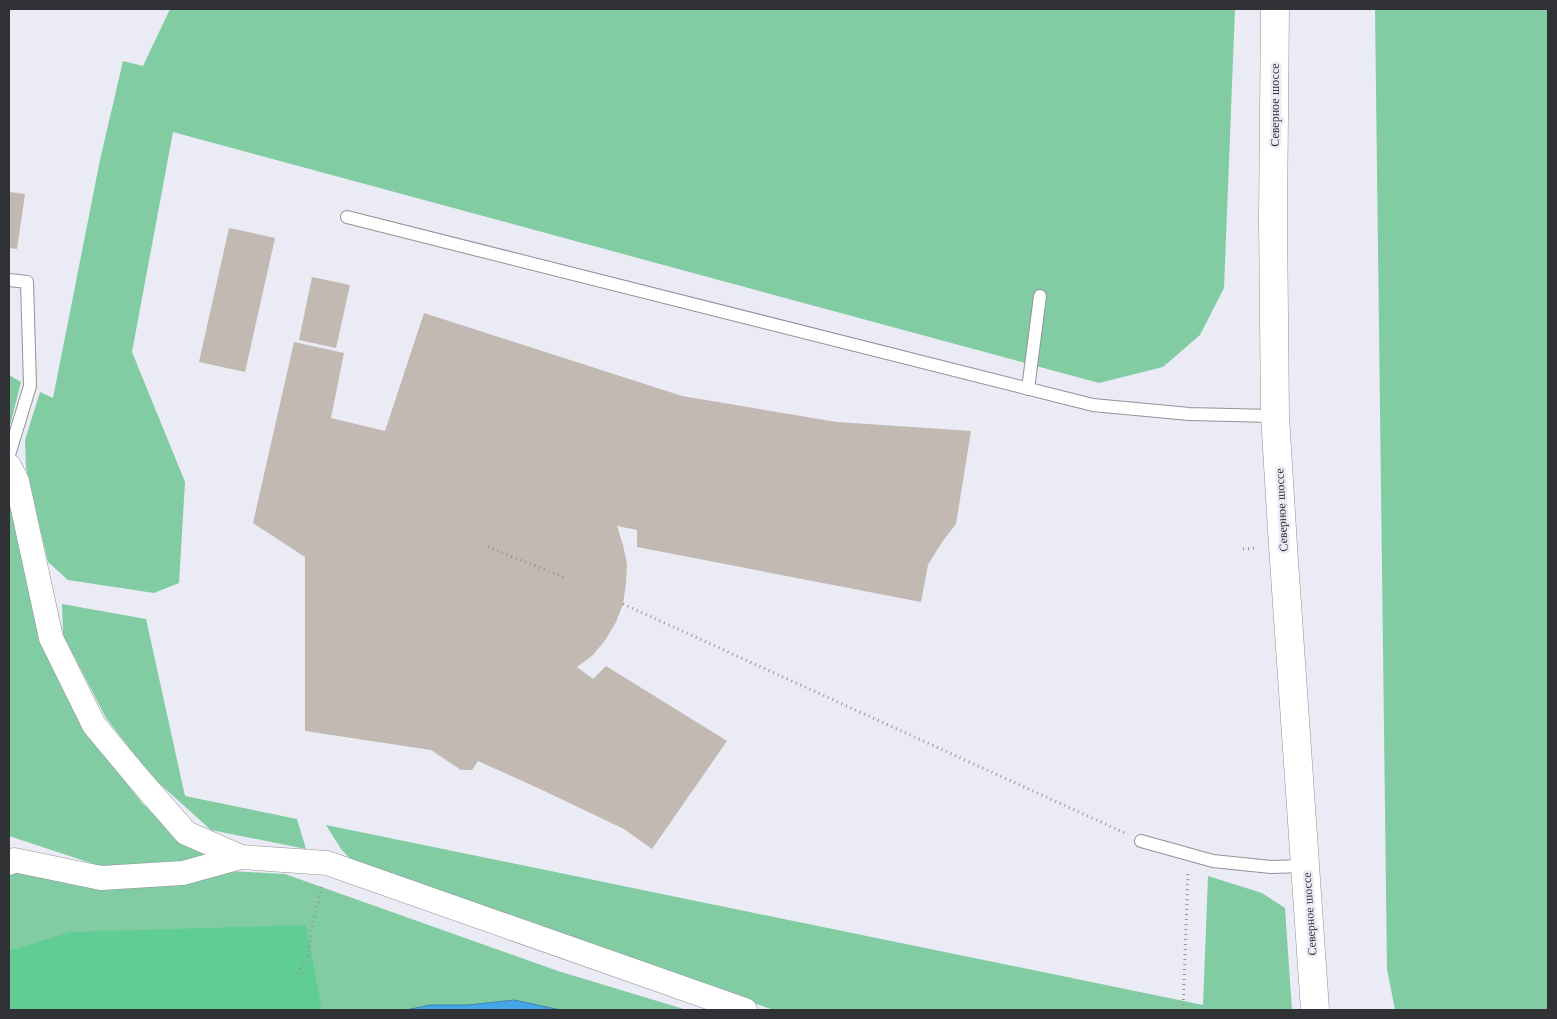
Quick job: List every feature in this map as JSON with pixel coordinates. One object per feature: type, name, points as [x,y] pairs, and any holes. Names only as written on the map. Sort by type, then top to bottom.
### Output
[{"type":"main road","name":"Северное шоссе","points":[[1275,9],[1273,228],[1275,416],[1282,546],[1315,1010]]},
{"type":"street","points":[[9,466],[17,481],[52,638],[94,725],[186,832],[241,857]]},
{"type":"street","points":[[11,860],[101,878],[183,873],[241,857],[327,863],[745,1010]]},
{"type":"lane","points":[[346,217],[1093,405],[1189,414],[1275,416]]},
{"type":"lane","points":[[9,280],[27,282],[30,386],[9,455]]},
{"type":"lane","points":[[1028,389],[1040,296]]},
{"type":"lane","points":[[1141,841],[1212,861],[1271,867],[1305,866]]},
{"type":"path","points":[[488,547],[566,578]]},
{"type":"path","points":[[623,604],[1141,841]]},
{"type":"path","points":[[1183,1010],[1189,854]]},
{"type":"path","points":[[295,978],[308,956],[312,926],[327,863]]},
{"type":"green space","points":[[170,9],[1235,9],[1224,288],[1200,335],[1163,367],[1099,383],[173,132],[132,352],[185,482],[179,583],[154,593],[68,580],[48,562],[26,468],[25,440],[40,392],[53,398],[100,160],[123,61],[143,66]]},
{"type":"green space","points":[[1375,9],[1548,9],[1548,1010],[1395,1010],[1387,969]]},
{"type":"green space","points":[[9,375],[21,382],[9,430]]},
{"type":"green space","points":[[9,493],[86,730],[142,803],[182,841],[218,858],[106,868],[9,836]]},
{"type":"green space","points":[[62,604],[146,619],[185,796],[297,819],[306,849],[211,830],[151,776],[106,718],[63,635]]},
{"type":"green space","points":[[326,825],[1203,1005],[1208,876],[1262,893],[1285,908],[1292,1010],[774,1010],[361,870],[341,849]]},
{"type":"green space","points":[[24,870],[231,871],[285,874],[558,971],[687,1010],[561,1010],[514,1000],[468,1005],[430,1005],[406,1010],[9,1010],[9,873]]},
{"type":"green space","points":[[306,925],[322,1010],[9,1010],[9,951],[70,932]]},
{"type":"water","points":[[514,1000],[561,1010],[406,1010],[430,1005],[468,1005]]},
{"type":"building","points":[[9,192],[25,194],[17,249],[9,248]]},
{"type":"building","points":[[229,228],[275,238],[245,372],[199,362]]},
{"type":"building","points":[[312,277],[350,285],[336,348],[299,340]]},
{"type":"building","points":[[424,313],[682,396],[837,422],[971,431],[956,524],[928,565],[921,602],[637,547],[637,530],[617,526],[627,564],[623,604],[616,622],[606,639],[593,655],[577,667],[593,679],[606,666],[727,741],[652,849],[624,829],[478,761],[472,770],[461,770],[431,750],[305,731],[305,557],[253,523],[294,342],[344,353],[331,418],[385,431]]}]
